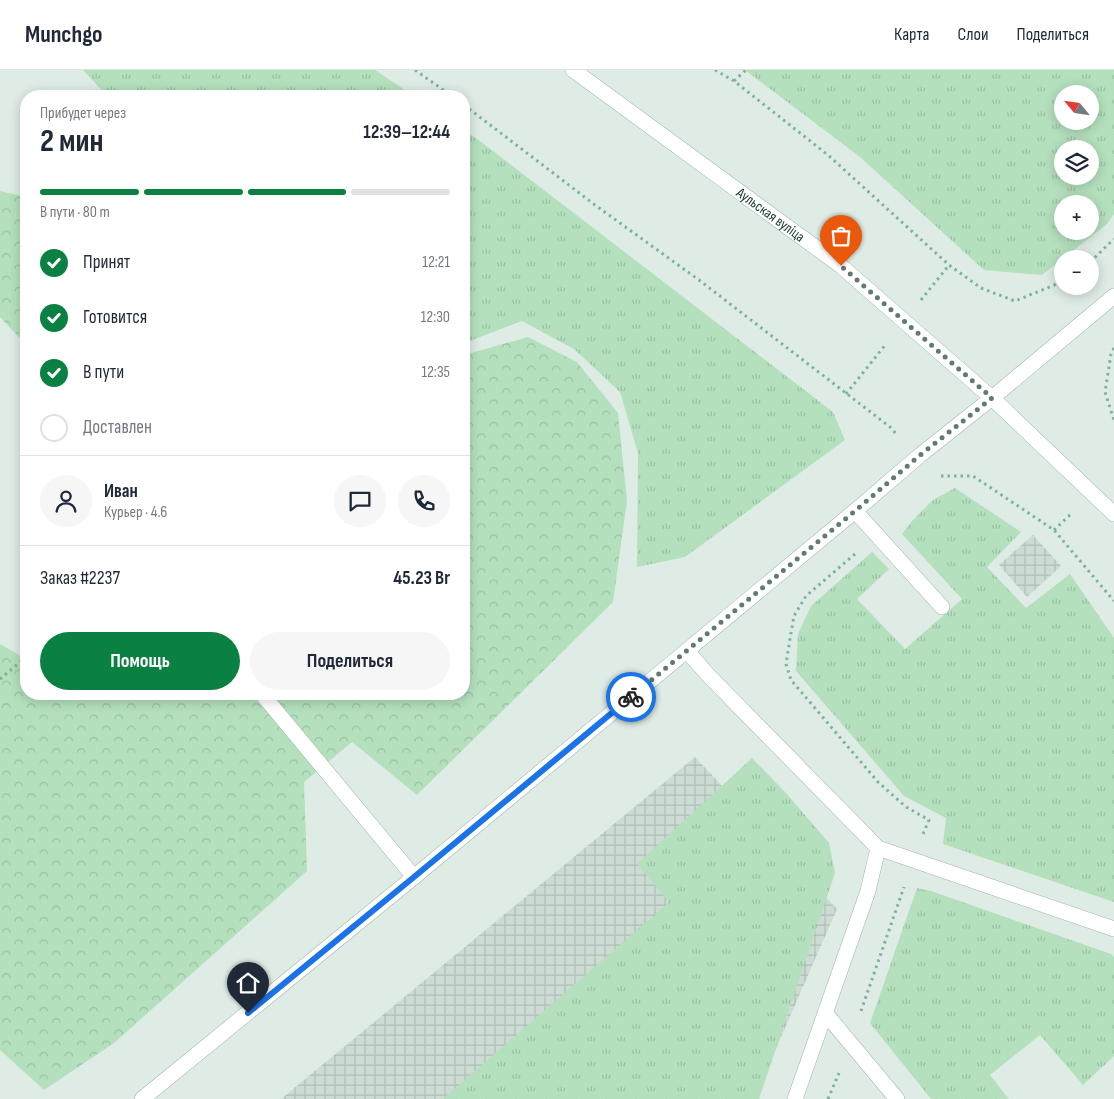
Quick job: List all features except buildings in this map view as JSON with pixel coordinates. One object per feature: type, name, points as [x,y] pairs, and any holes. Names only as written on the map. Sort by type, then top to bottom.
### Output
[{"type":"street","name":"Аульская вуліца","points":[[573,70],[841,266],[992,398],[1114,514]]},
{"type":"street","points":[[142,1099],[414,877],[1114,296]]},
{"type":"street","points":[[855,511],[942,607]]},
{"type":"street","points":[[687,651],[878,848],[1114,929]]},
{"type":"street","points":[[267,700],[414,877]]},
{"type":"street","points":[[795,1099],[868,890],[878,848]]},
{"type":"street","points":[[826,1014],[897,1099]]},
{"type":"path","points":[[415,70],[443,90]]},
{"type":"path","points":[[715,70],[734,81],[828,155],[949,265],[981,288],[1015,301],[1054,285]]},
{"type":"path","points":[[734,81],[746,70]]},
{"type":"path","points":[[470,109],[595,205],[699,280],[890,427],[940,476],[973,476],[1054,530],[1114,601]]},
{"type":"path","points":[[1099,253],[1114,239]]},
{"type":"path","points":[[1114,348],[1111,354],[1105,392],[1114,420]]},
{"type":"path","points":[[828,1099],[851,1044],[913,860],[929,820],[906,807],[878,782],[791,680],[786,664],[794,616],[806,596],[877,535]]},
{"type":"path","points":[[0,679],[20,662]]},
{"type":"shaded area","points":[[1033,535],[1061,566],[1027,597],[999,565]]},
{"type":"shaded area","points":[[695,757],[837,909],[754,1099],[281,1099]]},
{"type":"green space","points":[[83,70],[375,70],[405,90],[101,90]]},
{"type":"green space","points":[[745,70],[1114,70],[1114,214],[1107,224],[1099,230],[1099,195],[1054,195],[1054,240],[1087,240],[1074,250],[1054,250],[1054,266],[1042,275],[984,270],[860,157]]},
{"type":"green space","points":[[470,134],[833,412],[845,440],[685,557],[637,567],[638,453],[620,392],[574,349],[522,321],[470,341]]},
{"type":"green space","points":[[0,191],[20,196],[20,339],[0,317]]},
{"type":"green space","points":[[528,337],[577,362],[618,413],[627,501],[613,602],[417,795],[352,742],[304,782],[307,871],[114,1043],[44,1090],[0,1050],[0,644],[20,656],[20,700],[470,700],[470,353]]},
{"type":"green space","points":[[955,488],[1021,532],[987,567],[1026,608],[1070,574],[1114,638],[1114,902],[943,844],[946,818],[904,796],[796,671],[798,634],[811,606],[872,552],[889,569],[857,599],[905,649],[962,599],[902,534],[933,500]]},
{"type":"green space","points":[[752,758],[786,793],[829,843],[835,873],[759,1099],[443,1099],[669,902],[637,864]]},
{"type":"green space","points":[[917,888],[931,891],[1111,954],[1114,957],[1114,1056],[1083,1085],[1040,1035],[990,1075],[1009,1099],[931,1099],[870,1023]]},
{"type":"way so far","points":[[631,697],[919,456],[992,398],[841,266]]},
{"type":"route","points":[[248,1013],[631,697]]}]
